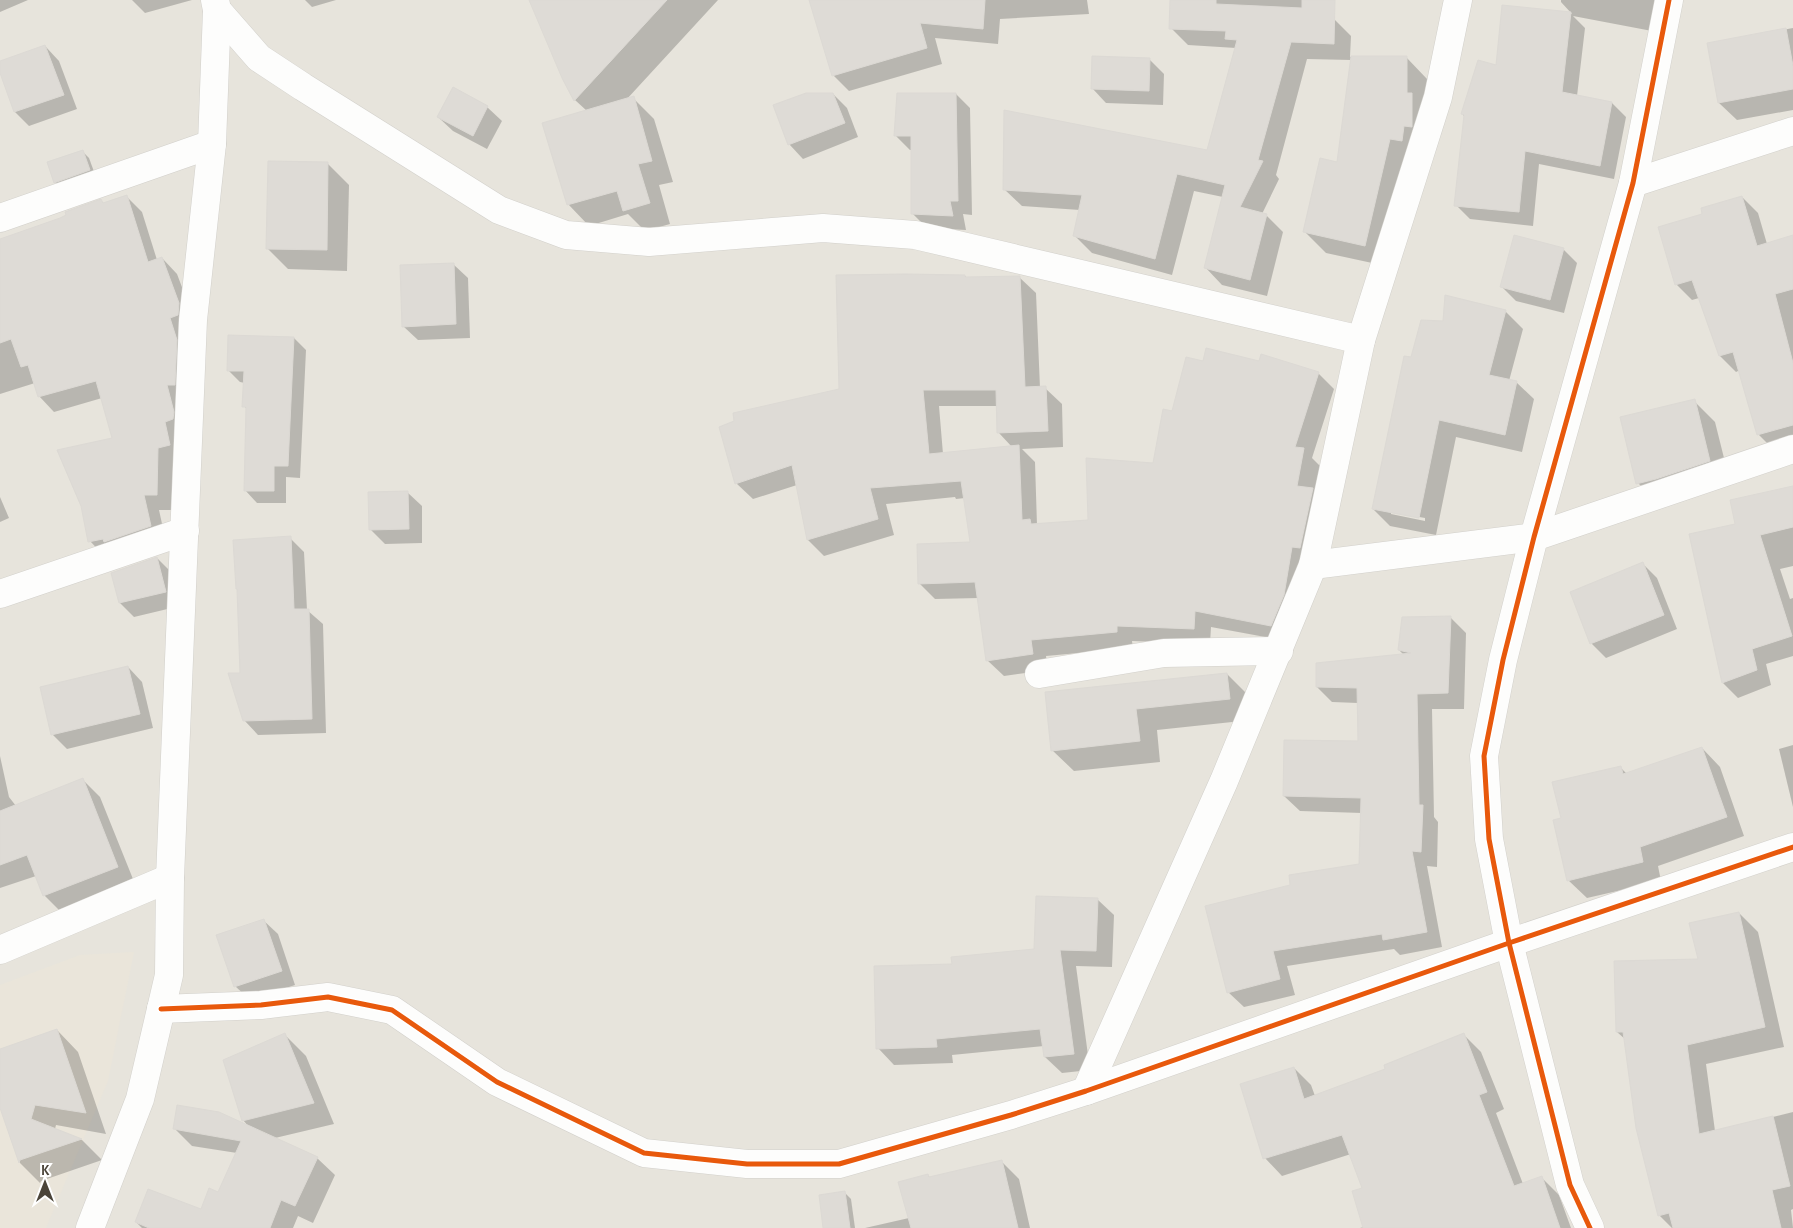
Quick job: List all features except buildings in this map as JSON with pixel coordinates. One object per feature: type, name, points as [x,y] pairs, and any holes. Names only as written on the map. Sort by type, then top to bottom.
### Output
[{"type":"street","points":[[1086,1091],[1224,781],[1313,565],[1361,340],[1438,97],[1458,0]]},
{"type":"street","points":[[1590,1228],[1570,1185],[1509,943],[1489,839],[1484,756],[1503,660],[1534,538],[1633,183],[1669,0]]},
{"type":"street","points":[[216,5],[258,58],[499,210],[566,235],[649,242],[823,228],[915,235],[1361,340]]},
{"type":"street","points":[[90,1228],[140,1099],[169,975],[170,878],[193,320],[212,144],[216,5]]},
{"type":"street","points":[[1633,183],[1793,131]]},
{"type":"street","points":[[0,218],[212,144]]},
{"type":"street","points":[[1313,565],[1534,538],[1793,448]]},
{"type":"street","points":[[0,594],[185,531]]},
{"type":"street","points":[[1039,674],[1164,653],[1279,651]]},
{"type":"street","points":[[161,1009],[261,1005],[328,997],[392,1010],[497,1082],[644,1153],[747,1164],[839,1164],[1011,1115],[1086,1091],[1509,943],[1793,847]]},
{"type":"street","points":[[0,950],[170,878]]},
{"type":"shaded area","points":[[0,0],[1793,0],[1793,1228],[0,1228]]},
{"type":"shaded area","points":[[134,952],[108,1081],[46,1228],[0,1228],[0,985],[80,955]]},
{"type":"cycle path","points":[[1590,1228],[1570,1185],[1509,943],[1489,839],[1484,756],[1503,660],[1534,537],[1633,183],[1669,0]]},
{"type":"cycle path","points":[[161,1009],[261,1005],[328,997],[392,1010],[497,1082],[644,1153],[747,1164],[839,1164],[1011,1115],[1086,1091],[1509,943],[1793,847]]}]
